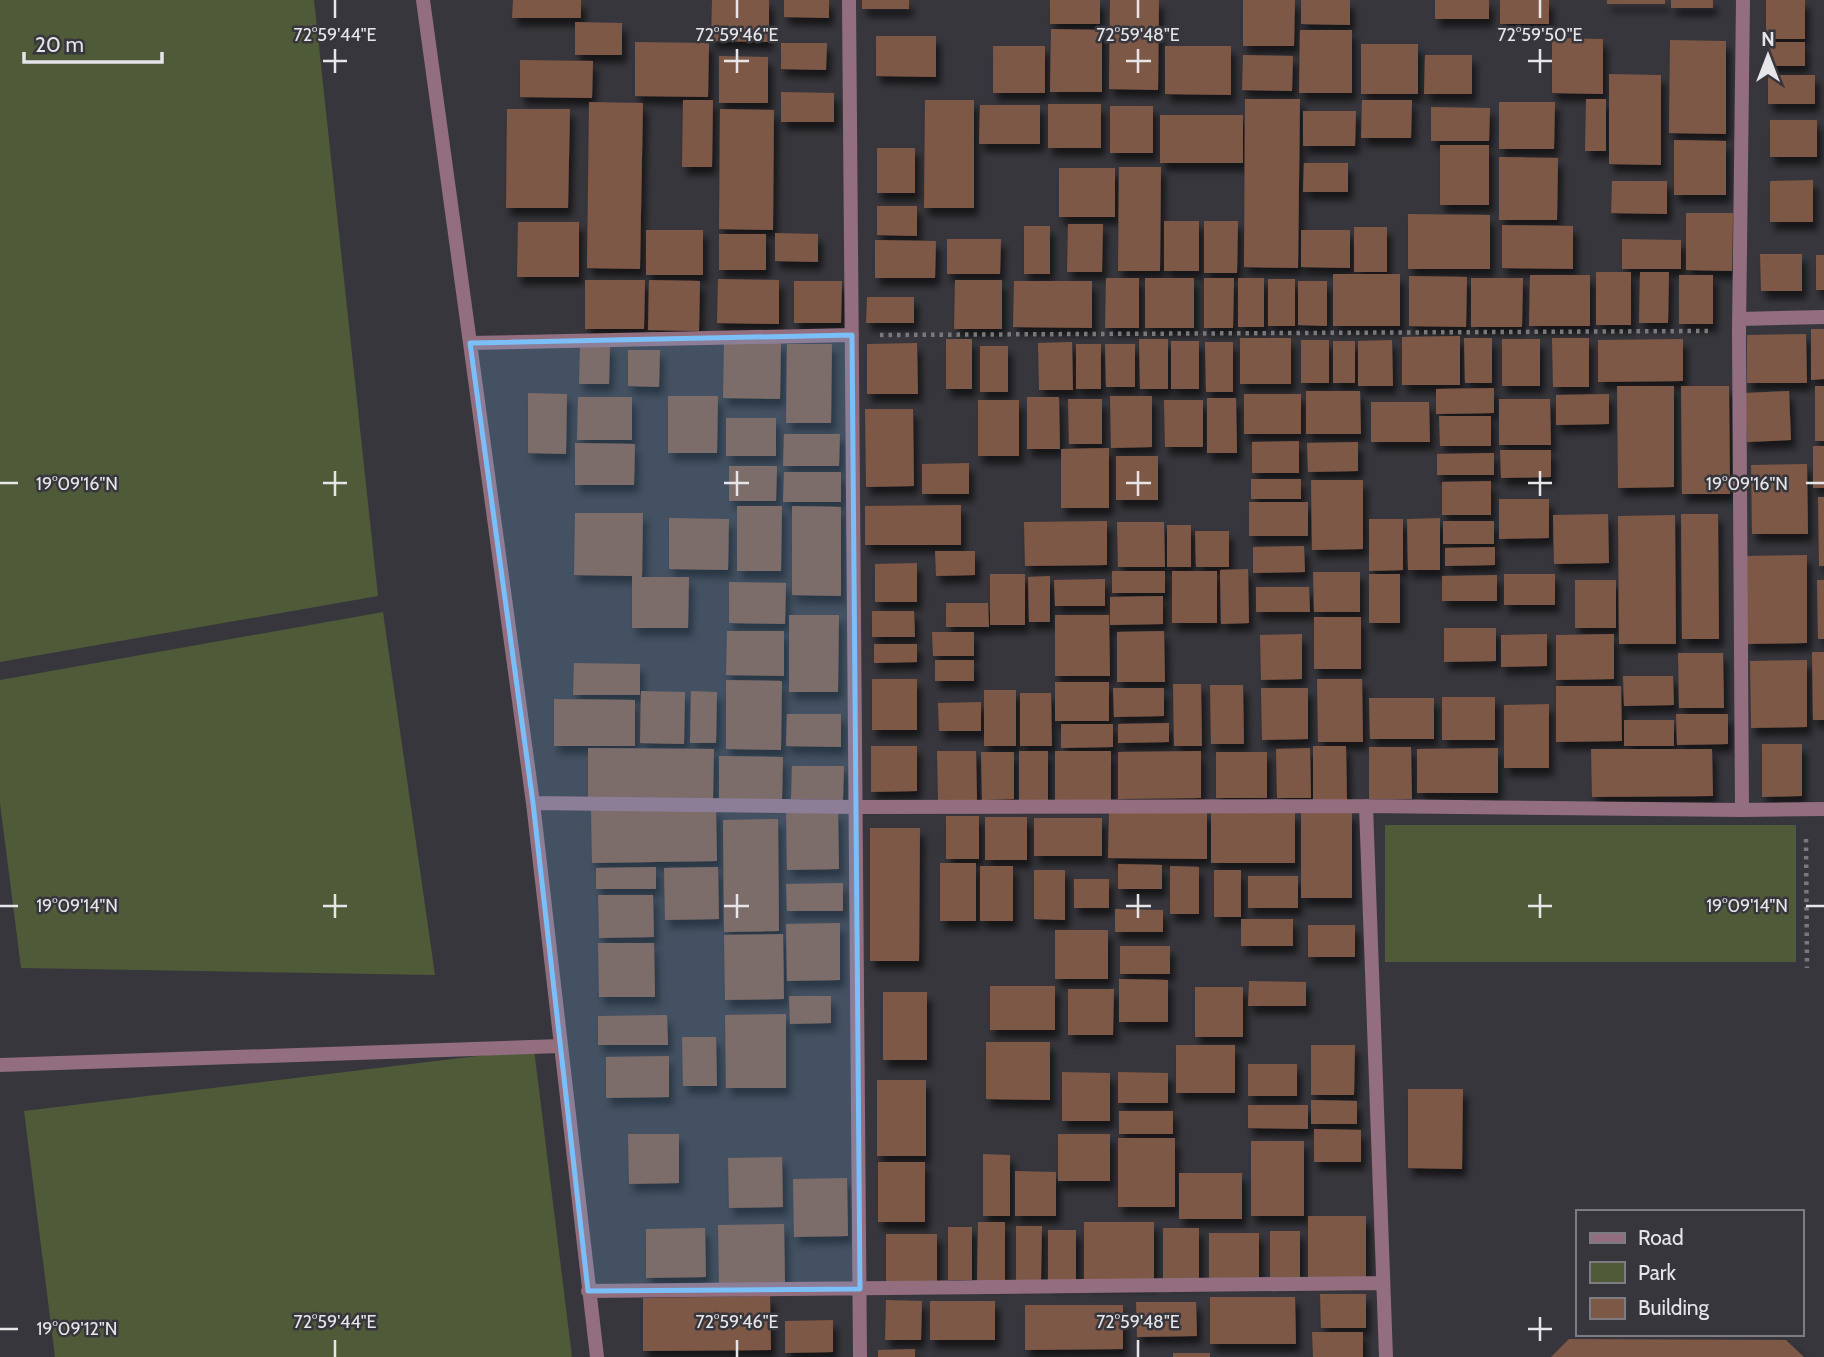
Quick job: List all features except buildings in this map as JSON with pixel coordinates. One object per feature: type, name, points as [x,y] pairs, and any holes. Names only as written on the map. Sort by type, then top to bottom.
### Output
[{"type":"street","points":[[423,0],[533,803],[597,1357]]},
{"type":"street","points":[[849,0],[860,1357]]},
{"type":"street","points":[[1742,810],[1739,325],[1743,0]]},
{"type":"street","points":[[1739,325],[1824,317]]},
{"type":"street","points":[[470,343],[852,335]]},
{"type":"street","points":[[533,803],[855,807],[1824,809]]},
{"type":"street","points":[[1366,806],[1386,1357]]},
{"type":"street","points":[[0,1065],[561,1046]]},
{"type":"street","points":[[588,1291],[1383,1283]]},
{"type":"path","points":[[852,335],[1739,325]]},
{"type":"path","points":[[1805,809],[1807,968]]},
{"type":"highlighted area","points":[[852,335],[860,1289],[588,1291],[533,803],[470,343]]},
{"type":"green space","points":[[0,0],[314,0],[378,596],[0,662]]},
{"type":"green space","points":[[383,612],[435,975],[21,968],[0,803],[0,680]]},
{"type":"green space","points":[[1385,825],[1796,825],[1796,962],[1385,962]]},
{"type":"green space","points":[[534,1049],[572,1357],[55,1357],[24,1111]]}]
